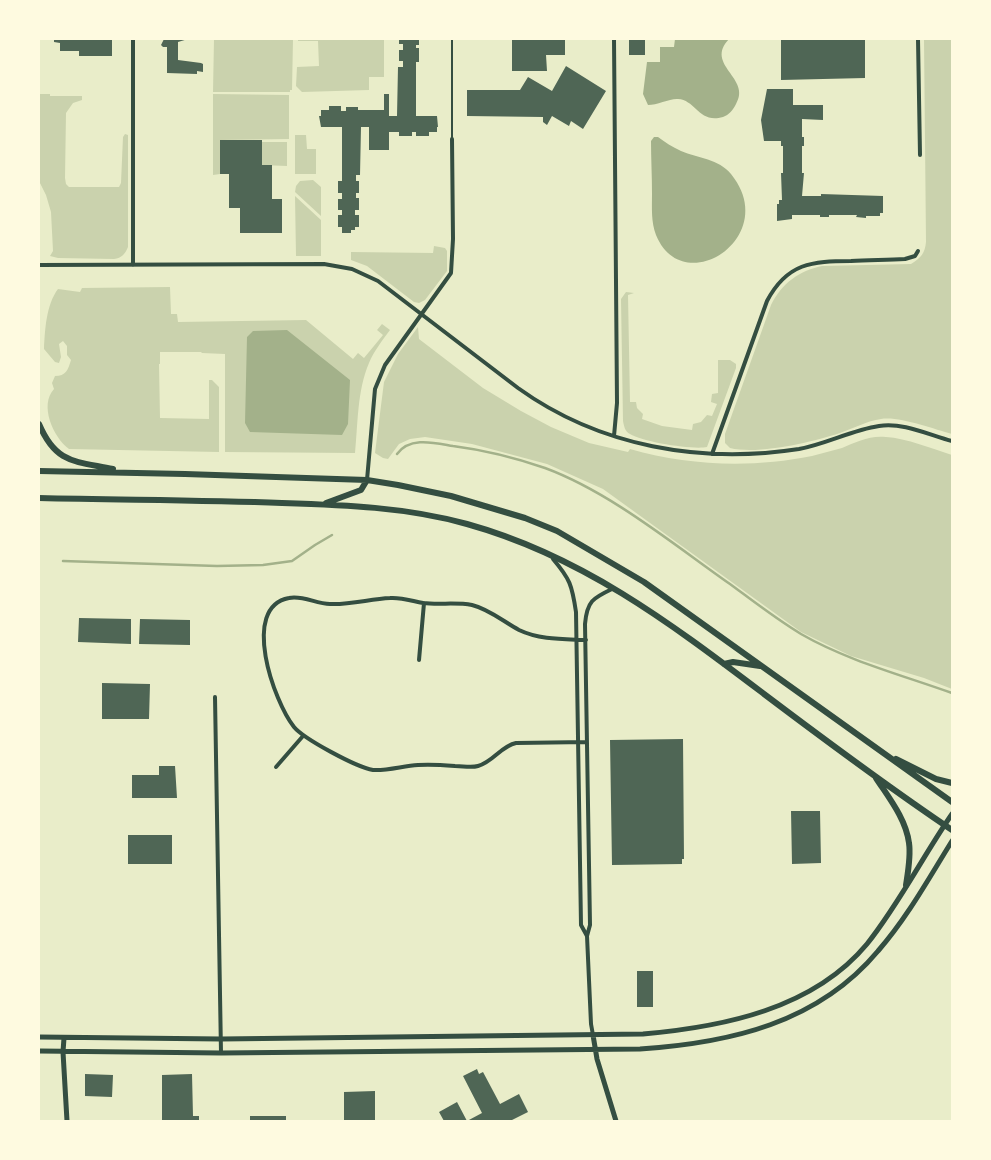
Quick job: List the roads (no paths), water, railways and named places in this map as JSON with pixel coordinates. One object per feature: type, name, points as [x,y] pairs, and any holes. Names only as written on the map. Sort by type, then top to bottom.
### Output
[{"type":"main road","points":[[39,424],[49,444],[65,458],[129,472]]},
{"type":"main road","points":[[39,471],[368,480],[426,490],[476,502],[525,518],[556,531],[644,582],[952,802]]},
{"type":"main road","points":[[323,505],[361,490],[368,480]]},
{"type":"main road","points":[[39,498],[365,506],[442,518],[498,534],[550,554],[637,602],[952,830]]},
{"type":"main road","points":[[724,664],[733,662],[762,666]]},
{"type":"main road","points":[[877,749],[936,779],[952,783]]},
{"type":"main road","points":[[874,774],[902,819],[907,832],[909,844],[906,885]]},
{"type":"street","points":[[133,39],[133,265]]},
{"type":"street","points":[[614,39],[617,404],[614,436]]},
{"type":"street","points":[[918,39],[920,155]]},
{"type":"street","points":[[368,480],[376,389],[385,365],[396,347],[451,273],[453,240],[452,140]]},
{"type":"street","points":[[712,454],[767,301],[781,281],[799,267],[814,262],[905,259],[915,256],[918,251]]},
{"type":"street","points":[[39,265],[324,264],[352,269],[378,281],[533,398],[582,424],[614,436],[673,451],[746,455],[806,448],[879,426],[900,426],[952,441]]},
{"type":"street","points":[[550,554],[568,577],[576,612],[581,925],[587,936]]},
{"type":"street","points":[[614,588],[600,594],[586,608],[590,925],[587,936],[591,1024],[595,1049],[616,1121]]},
{"type":"street","points":[[586,640],[544,638],[526,633],[474,606],[424,603],[398,598],[331,604],[291,598],[277,603],[271,608],[264,622],[267,663],[288,718],[303,736],[366,768],[374,770],[418,765],[471,767],[479,766],[486,762],[508,744],[587,742]]},
{"type":"street","points":[[418,660],[424,603]]},
{"type":"street","points":[[215,697],[221,1053]]},
{"type":"street","points":[[276,767],[303,736]]},
{"type":"street","points":[[39,1037],[221,1039],[643,1034],[695,1028],[754,1014],[798,996],[825,982],[854,958],[877,931],[952,814]]},
{"type":"street","points":[[39,1051],[221,1053],[595,1049],[675,1047],[724,1038],[776,1022],[818,1004],[847,983],[879,951],[952,841]]},
{"type":"street","points":[[64,1038],[63,1052],[67,1121]]},
{"type":"lane","points":[[452,39],[452,140]]},
{"type":"waterway","points":[[397,454],[402,448],[416,443],[438,443],[511,458],[545,468],[569,478],[640,520],[801,634],[856,660],[952,693]]},
{"type":"waterway","points":[[63,561],[217,566],[263,565],[292,561],[332,535]]}]
